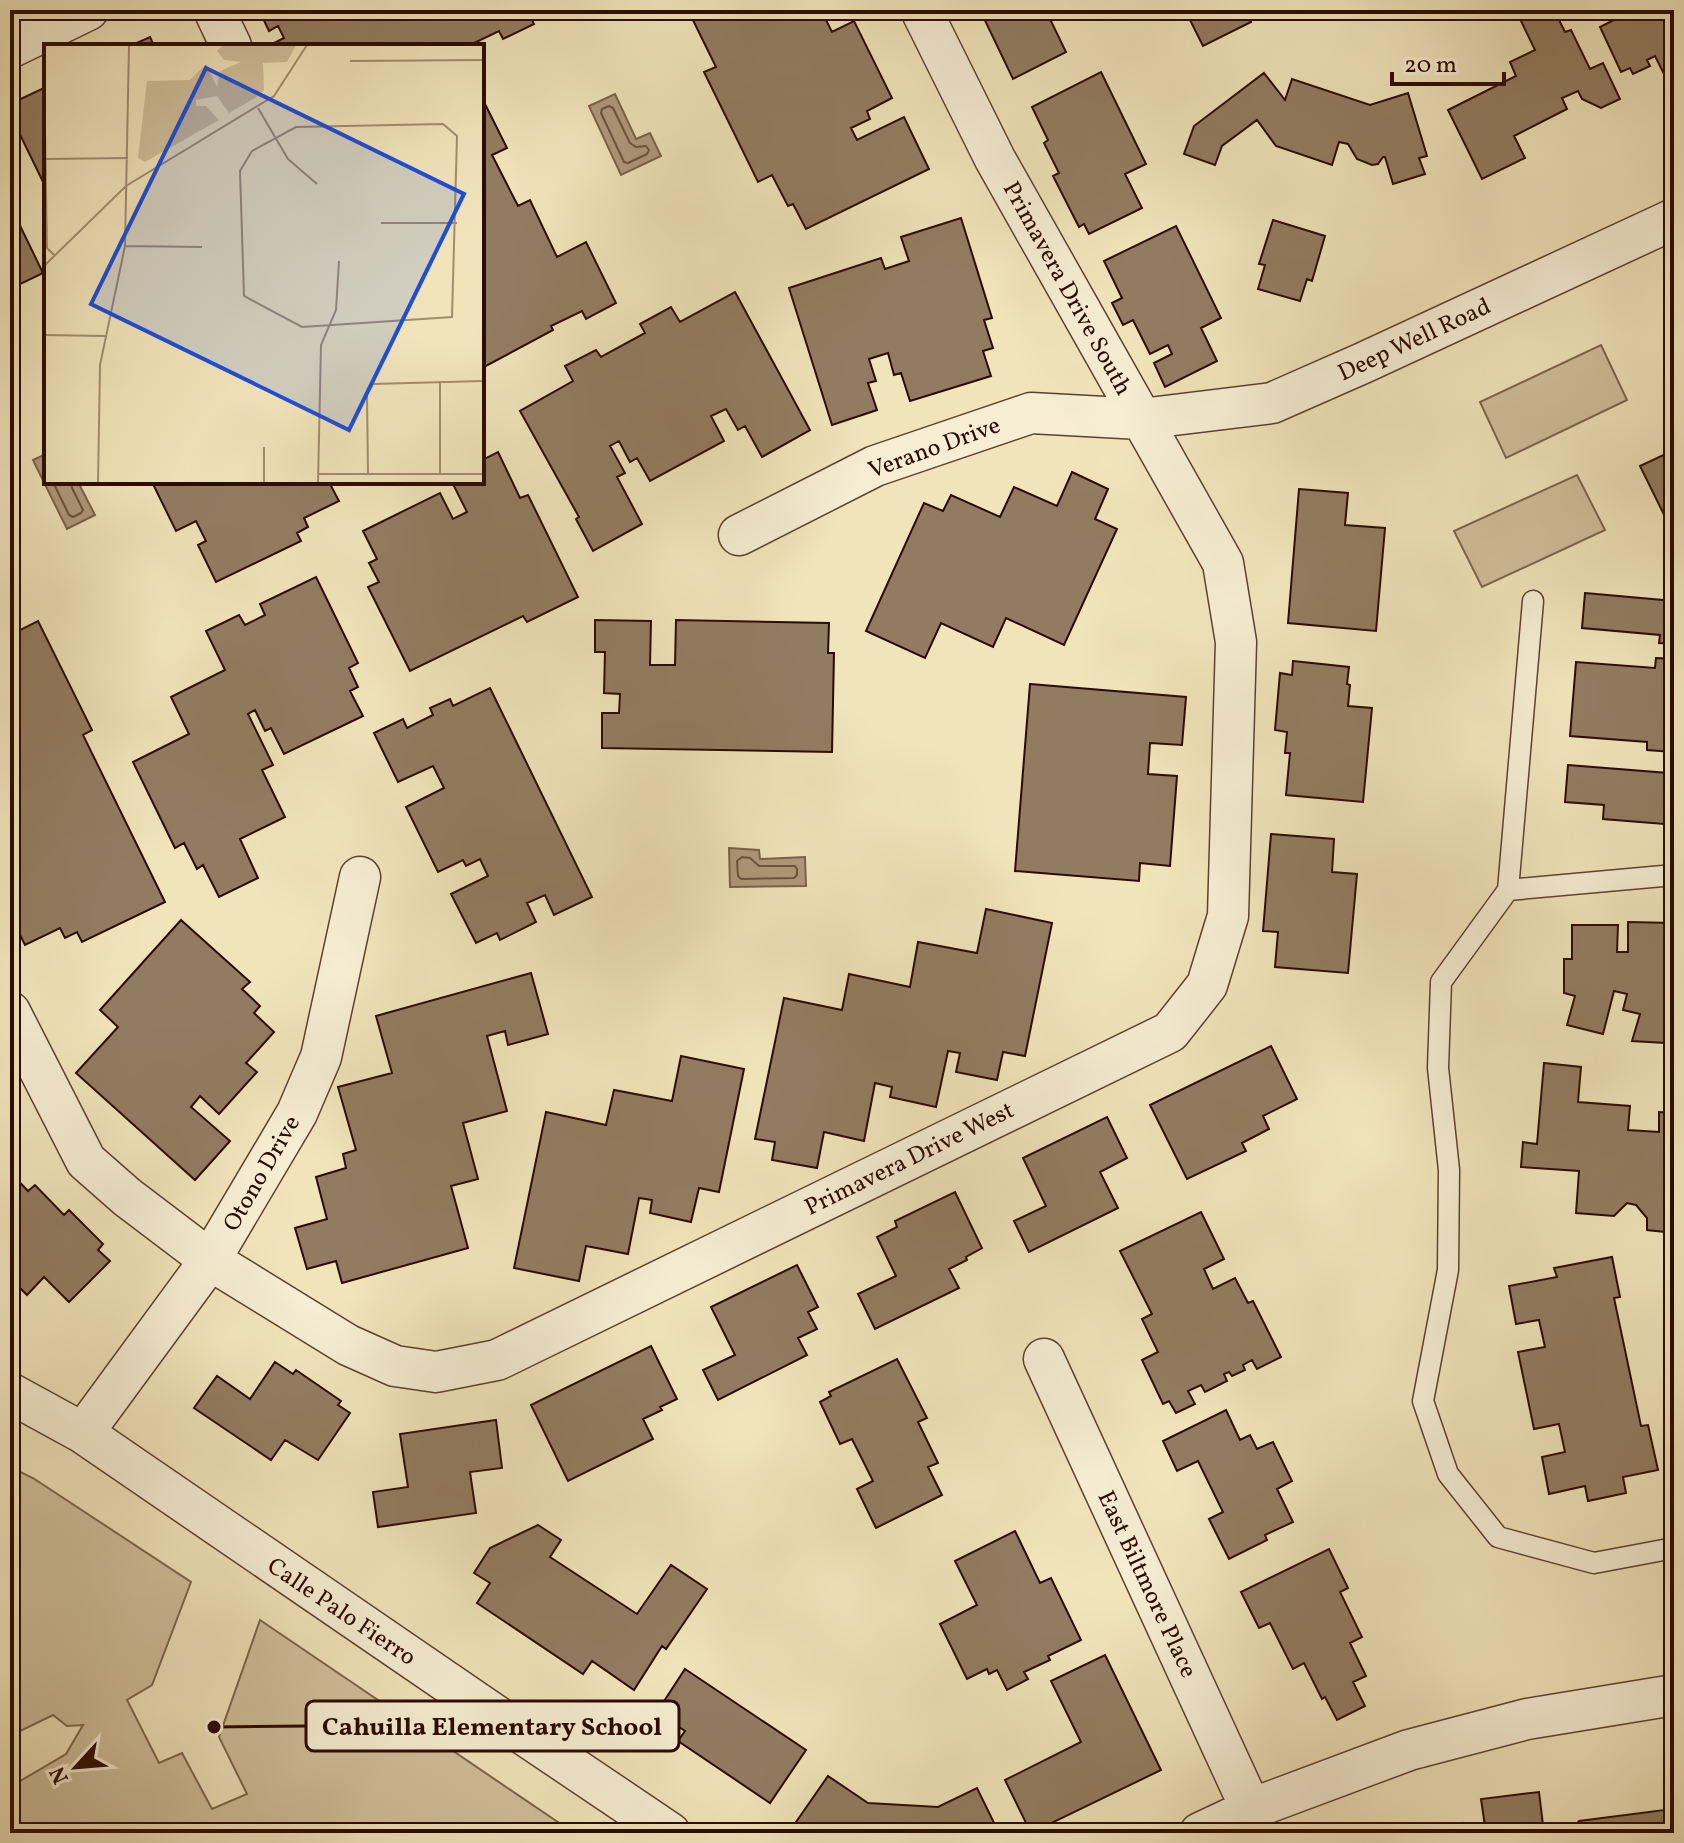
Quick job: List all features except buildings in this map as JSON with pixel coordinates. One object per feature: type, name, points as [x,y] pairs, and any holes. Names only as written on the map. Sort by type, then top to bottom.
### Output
[{"type":"street","points":[[10,48],[88,10]]},
{"type":"street","points":[[214,10],[230,44]]},
{"type":"street","name":"Primavera Drive South","points":[[921,10],[995,159],[1223,563]]},
{"type":"street","name":"Deep Well Road","points":[[1141,419],[1272,403],[1674,219]]},
{"type":"street","name":"Verano Drive","points":[[739,535],[875,466],[1031,413],[1141,419]]},
{"type":"street","name":"Primavera Drive West","points":[[10,1012],[86,1161],[127,1197],[210,1260],[348,1345],[395,1366],[436,1372],[497,1360],[1170,1032],[1207,985],[1228,916],[1236,642],[1223,563]]},
{"type":"street","name":"Otono Drive","points":[[83,1433],[210,1260],[297,1113],[321,1057],[360,877]]},
{"type":"street","name":"East Biltmore Place","points":[[1044,1359],[1251,1809]]},
{"type":"street","name":"Calle Palo Fierro","points":[[10,1393],[83,1433],[670,1833]]},
{"type":"street","points":[[1200,1833],[1251,1809],[1409,1750],[1527,1719],[1674,1695]]},
{"type":"lane","points":[[1533,601],[1508,890],[1441,982],[1438,1068],[1449,1170],[1448,1270],[1423,1401],[1448,1474],[1498,1537],[1594,1563],[1674,1548]]},
{"type":"lane","points":[[1508,890],[1674,875]]},
{"type":"shaded area","points":[[1601,345],[1627,400],[1506,458],[1480,402]]},
{"type":"shaded area","points":[[1577,475],[1605,530],[1482,587],[1454,531]]},
{"type":"shaded area","points":[[10,1467],[33,1478],[191,1582],[152,1685],[127,1700],[159,1763],[182,1753],[212,1809],[247,1794],[219,1737],[260,1620],[574,1833],[10,1833],[10,1787],[66,1754],[83,1725],[67,1726],[53,1715],[10,1736]]},
{"type":"water","points":[[615,94],[636,139],[650,133],[661,156],[621,175],[589,106]]},
{"type":"water","points":[[44,455],[44,482],[33,460]]},
{"type":"water","points":[[45,484],[79,484],[95,515],[67,529]]},
{"type":"water","points":[[729,848],[759,850],[760,859],[805,857],[806,886],[730,887]]},
{"type":"place","name":"Cahuilla Elementary School","points":[[214,1727]]}]
